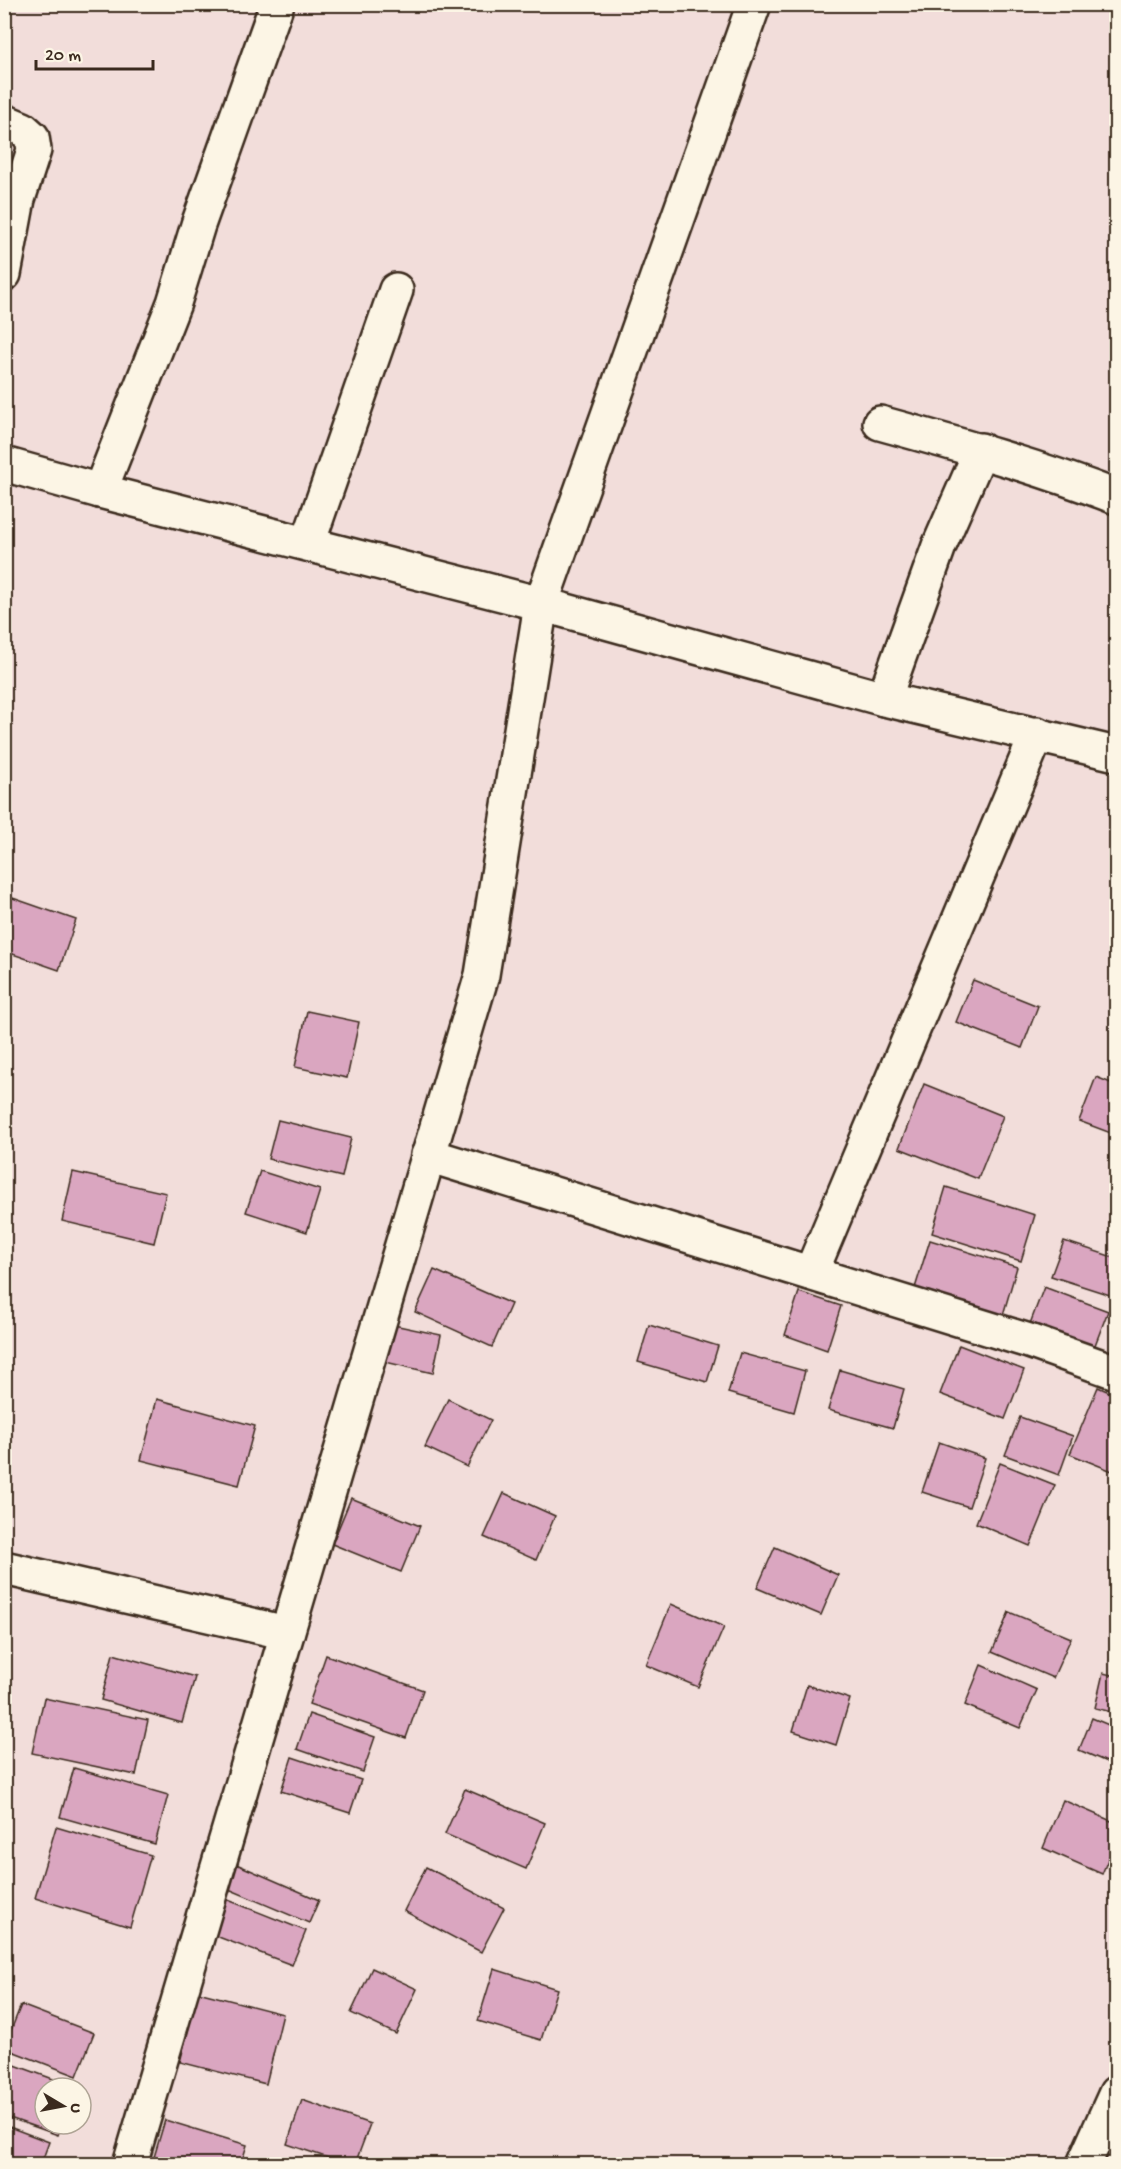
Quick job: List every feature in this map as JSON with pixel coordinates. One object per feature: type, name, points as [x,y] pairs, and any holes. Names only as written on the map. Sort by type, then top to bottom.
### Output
[{"type":"street","points":[[100,491],[174,303],[198,225],[277,4]]},
{"type":"street","points":[[130,2164],[482,975],[541,604],[754,4]]},
{"type":"street","points":[[4,122],[23,129],[32,137],[34,150],[18,199],[4,274]]},
{"type":"street","points":[[308,543],[396,290]]},
{"type":"street","points":[[880,423],[981,450],[1116,496]]},
{"type":"street","points":[[884,699],[939,546],[981,450]]},
{"type":"street","points":[[4,464],[100,491],[541,604],[884,699],[1116,754]]},
{"type":"street","points":[[811,1274],[1037,734]]},
{"type":"street","points":[[428,1155],[1029,1341],[1116,1372]]},
{"type":"street","points":[[4,1568],[287,1633]]},
{"type":"street","points":[[1084,2164],[1116,2093]]},
{"type":"building","points":[[4,895],[76,920],[59,970],[4,951]]},
{"type":"building","points":[[973,980],[1038,1006],[1022,1048],[956,1022]]},
{"type":"building","points":[[307,1011],[359,1022],[347,1078],[295,1067]]},
{"type":"building","points":[[1096,1077],[1116,1085],[1116,1135],[1079,1121]]},
{"type":"building","points":[[924,1084],[1003,1116],[978,1179],[899,1148]]},
{"type":"building","points":[[278,1120],[351,1138],[342,1177],[268,1159]]},
{"type":"building","points":[[260,1171],[320,1190],[307,1232],[246,1212]]},
{"type":"building","points":[[73,1172],[166,1193],[154,1243],[62,1221]]},
{"type":"building","points":[[946,1187],[1035,1215],[1021,1261],[932,1233]]},
{"type":"building","points":[[930,1240],[1017,1267],[1003,1315],[915,1288]]},
{"type":"building","points":[[1064,1241],[1116,1258],[1116,1274],[1110,1295],[1051,1276]]},
{"type":"building","points":[[434,1270],[511,1304],[492,1347],[415,1312]]},
{"type":"building","points":[[1044,1287],[1108,1311],[1092,1353],[1028,1329]]},
{"type":"building","points":[[799,1292],[841,1306],[827,1350],[785,1335]]},
{"type":"building","points":[[389,1324],[441,1335],[433,1373],[381,1361]]},
{"type":"building","points":[[649,1325],[718,1346],[707,1382],[638,1362]]},
{"type":"building","points":[[959,1345],[1024,1370],[1005,1419],[940,1394]]},
{"type":"building","points":[[740,1353],[805,1371],[794,1412],[728,1393]]},
{"type":"building","points":[[840,1370],[904,1389],[893,1428],[828,1410]]},
{"type":"building","points":[[1098,1387],[1116,1395],[1116,1461],[1112,1471],[1070,1454]]},
{"type":"building","points":[[157,1399],[255,1426],[239,1485],[141,1460]]},
{"type":"building","points":[[448,1399],[491,1420],[467,1467],[425,1447]]},
{"type":"building","points":[[1020,1417],[1073,1436],[1059,1475],[1005,1455]]},
{"type":"building","points":[[939,1442],[985,1458],[969,1507],[922,1492]]},
{"type":"building","points":[[1000,1463],[1055,1485],[1030,1546],[976,1523]]},
{"type":"building","points":[[504,1493],[555,1516],[536,1560],[484,1537]]},
{"type":"building","points":[[351,1498],[420,1526],[401,1572],[332,1544]]},
{"type":"building","points":[[775,1547],[838,1575],[821,1615],[757,1588]]},
{"type":"building","points":[[671,1604],[724,1627],[698,1687],[646,1665]]},
{"type":"building","points":[[1009,1612],[1071,1638],[1053,1678],[992,1652]]},
{"type":"building","points":[[113,1654],[195,1677],[182,1723],[101,1700]]},
{"type":"building","points":[[326,1655],[423,1690],[406,1738],[309,1704]]},
{"type":"building","points":[[981,1665],[1037,1690],[1020,1728],[965,1705]]},
{"type":"building","points":[[1103,1673],[1116,1676],[1116,1713],[1095,1708]]},
{"type":"building","points":[[807,1685],[850,1699],[836,1745],[793,1731]]},
{"type":"building","points":[[44,1698],[148,1720],[136,1775],[32,1753]]},
{"type":"building","points":[[309,1714],[375,1737],[363,1772],[297,1749]]},
{"type":"building","points":[[1092,1718],[1116,1728],[1116,1766],[1079,1750]]},
{"type":"building","points":[[292,1757],[361,1780],[350,1813],[281,1791]]},
{"type":"building","points":[[74,1768],[168,1795],[155,1844],[60,1817]]},
{"type":"building","points":[[465,1789],[545,1823],[526,1869],[445,1834]]},
{"type":"building","points":[[1063,1800],[1116,1823],[1116,1840],[1102,1874],[1043,1848]]},
{"type":"building","points":[[56,1827],[151,1855],[130,1927],[35,1898]]},
{"type":"building","points":[[234,1863],[319,1900],[309,1923],[224,1887]]},
{"type":"building","points":[[426,1867],[504,1908],[481,1952],[404,1911]]},
{"type":"building","points":[[223,1898],[306,1931],[292,1965],[208,1933]]},
{"type":"building","points":[[372,1968],[417,1989],[396,2034],[351,2013]]},
{"type":"building","points":[[494,1969],[557,1989],[541,2040],[478,2021]]},
{"type":"building","points":[[198,1992],[283,2014],[266,2084],[180,2062]]},
{"type":"building","points":[[21,2005],[94,2033],[77,2076],[4,2048]]},
{"type":"building","points":[[4,2061],[45,2076],[33,2076],[33,2126],[4,2116]]},
{"type":"building","points":[[302,2100],[370,2124],[355,2164],[346,2164],[287,2144]]},
{"type":"building","points":[[165,2120],[247,2145],[241,2164],[152,2164]]},
{"type":"building","points":[[4,2125],[49,2142],[41,2164],[4,2164]]}]
